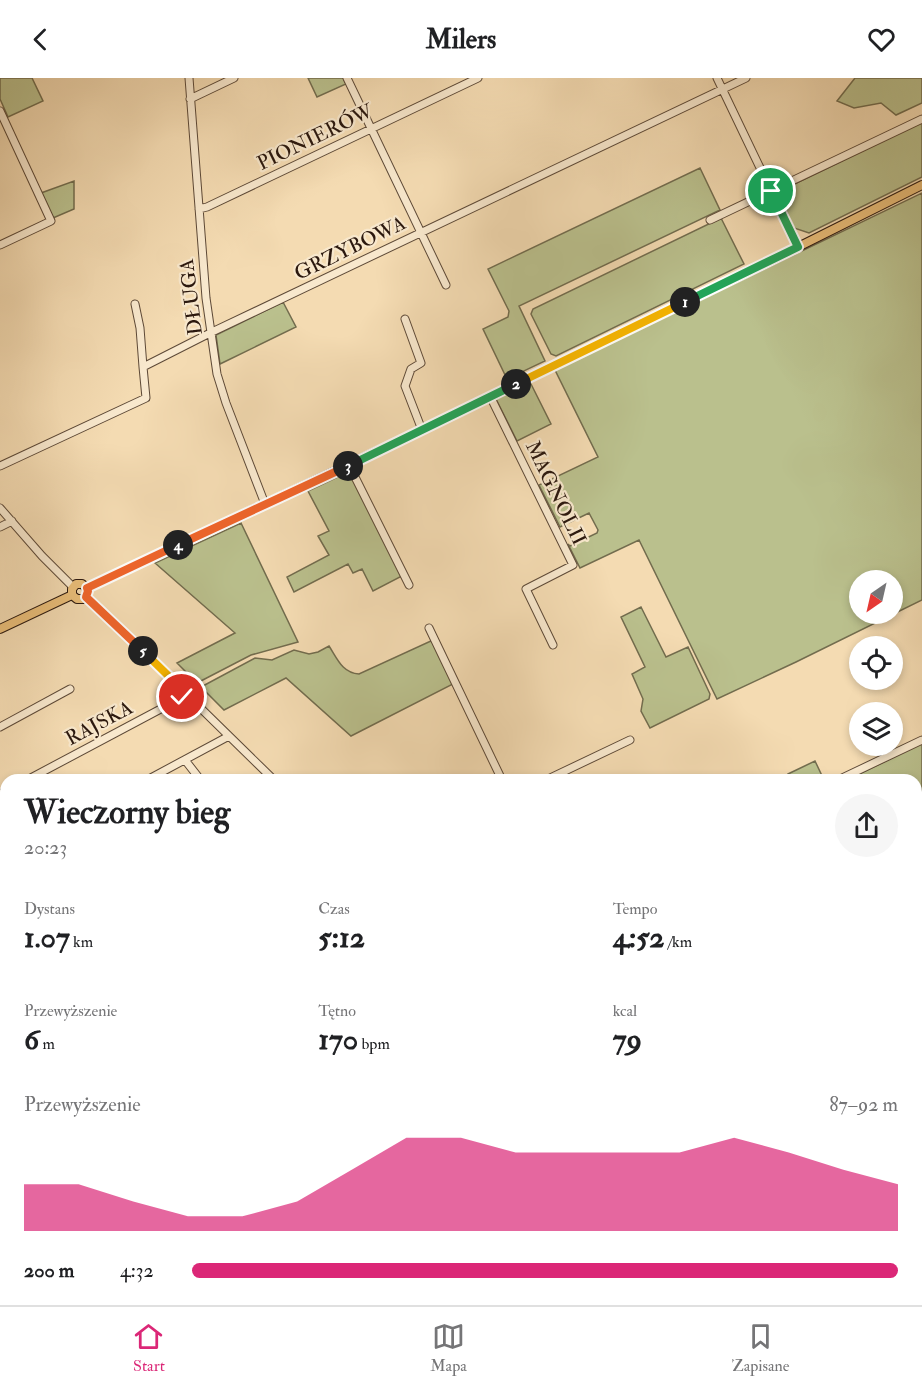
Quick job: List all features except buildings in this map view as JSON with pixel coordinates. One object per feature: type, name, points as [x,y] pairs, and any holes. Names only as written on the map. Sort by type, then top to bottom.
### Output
[{"type":"main road","points":[[73,591],[77,599],[81,600],[87,592],[265,504],[422,430],[922,185]]},
{"type":"main road","points":[[0,629],[73,591],[79,583],[85,585],[87,592]]},
{"type":"street","name":"DŁUGA","points":[[189,78],[206,298],[219,385],[265,504]]},
{"type":"street","points":[[190,99],[234,78]]},
{"type":"street","points":[[347,78],[446,285]]},
{"type":"street","name":"PIONIERÓW","points":[[199,209],[478,78]]},
{"type":"street","points":[[717,78],[798,247]]},
{"type":"street","name":"GRZYBOWA","points":[[143,367],[746,78]]},
{"type":"street","points":[[0,111],[51,221],[0,245]]},
{"type":"street","points":[[710,219],[922,119]]},
{"type":"street","points":[[0,466],[146,398],[140,328],[135,304]]},
{"type":"street","points":[[405,320],[421,363],[411,369],[405,386],[422,430]]},
{"type":"street","name":"MAGNOLII","points":[[490,396],[573,565],[526,589],[553,645]]},
{"type":"street","points":[[349,465],[409,585]]},
{"type":"street","points":[[0,508],[73,591]]},
{"type":"street","points":[[0,527],[12,521]]},
{"type":"street","points":[[87,592],[268,774]]},
{"type":"street","points":[[429,628],[499,774]]},
{"type":"street","points":[[0,727],[70,689]]},
{"type":"street","name":"RAJSKA","points":[[38,774],[187,694]]},
{"type":"street","points":[[158,774],[229,736]]},
{"type":"street","points":[[559,774],[630,740]]},
{"type":"street","points":[[851,774],[922,740]]},
{"type":"street","points":[[184,760],[196,774]]},
{"type":"green space","points":[[0,78],[32,78],[43,101],[8,117],[0,99]]},
{"type":"green space","points":[[308,78],[343,78],[346,84],[317,97]]},
{"type":"green space","points":[[855,78],[922,78],[922,103],[896,115],[881,103],[854,108],[837,101]]},
{"type":"green space","points":[[922,122],[922,177],[809,233],[794,228],[778,192]]},
{"type":"green space","points":[[700,168],[720,210],[519,306],[545,361],[507,379],[483,329],[508,317],[509,311],[488,269]]},
{"type":"green space","points":[[74,181],[74,209],[53,218],[41,193]]},
{"type":"green space","points":[[922,193],[922,600],[903,609],[903,570],[849,570],[849,624],[873,624],[717,699],[639,540],[580,568],[568,544],[570,546],[597,533],[598,530],[589,513],[560,527],[539,485],[598,457],[555,370]]},
{"type":"green space","points":[[721,218],[744,264],[556,356],[551,354],[531,314],[533,309]]},
{"type":"green space","points":[[283,302],[296,327],[220,364],[216,335]]},
{"type":"green space","points":[[530,382],[551,424],[517,441],[496,399]]},
{"type":"green space","points":[[346,473],[354,479],[402,576],[373,591],[362,569],[353,573],[348,564],[294,592],[287,577],[329,555],[318,536],[329,531],[308,491]]},
{"type":"green space","points":[[241,523],[298,642],[251,655],[197,683],[177,663],[235,633],[155,563]]},
{"type":"green space","points":[[641,607],[666,657],[688,647],[710,694],[709,699],[650,728],[641,711],[643,699],[632,674],[645,667],[621,617]]},
{"type":"green space","points":[[433,640],[453,684],[351,736],[286,678],[224,710],[201,687],[255,658],[272,660],[294,650],[309,654],[329,646],[344,668],[359,674]]},
{"type":"green space","points":[[922,743],[922,774],[859,774],[896,756],[903,756],[903,752]]},
{"type":"green space","points":[[815,761],[821,774],[788,774]]},
{"type":"route","points":[[182,697],[187,694],[86,597],[87,588],[377,452],[798,247],[771,191]]}]
